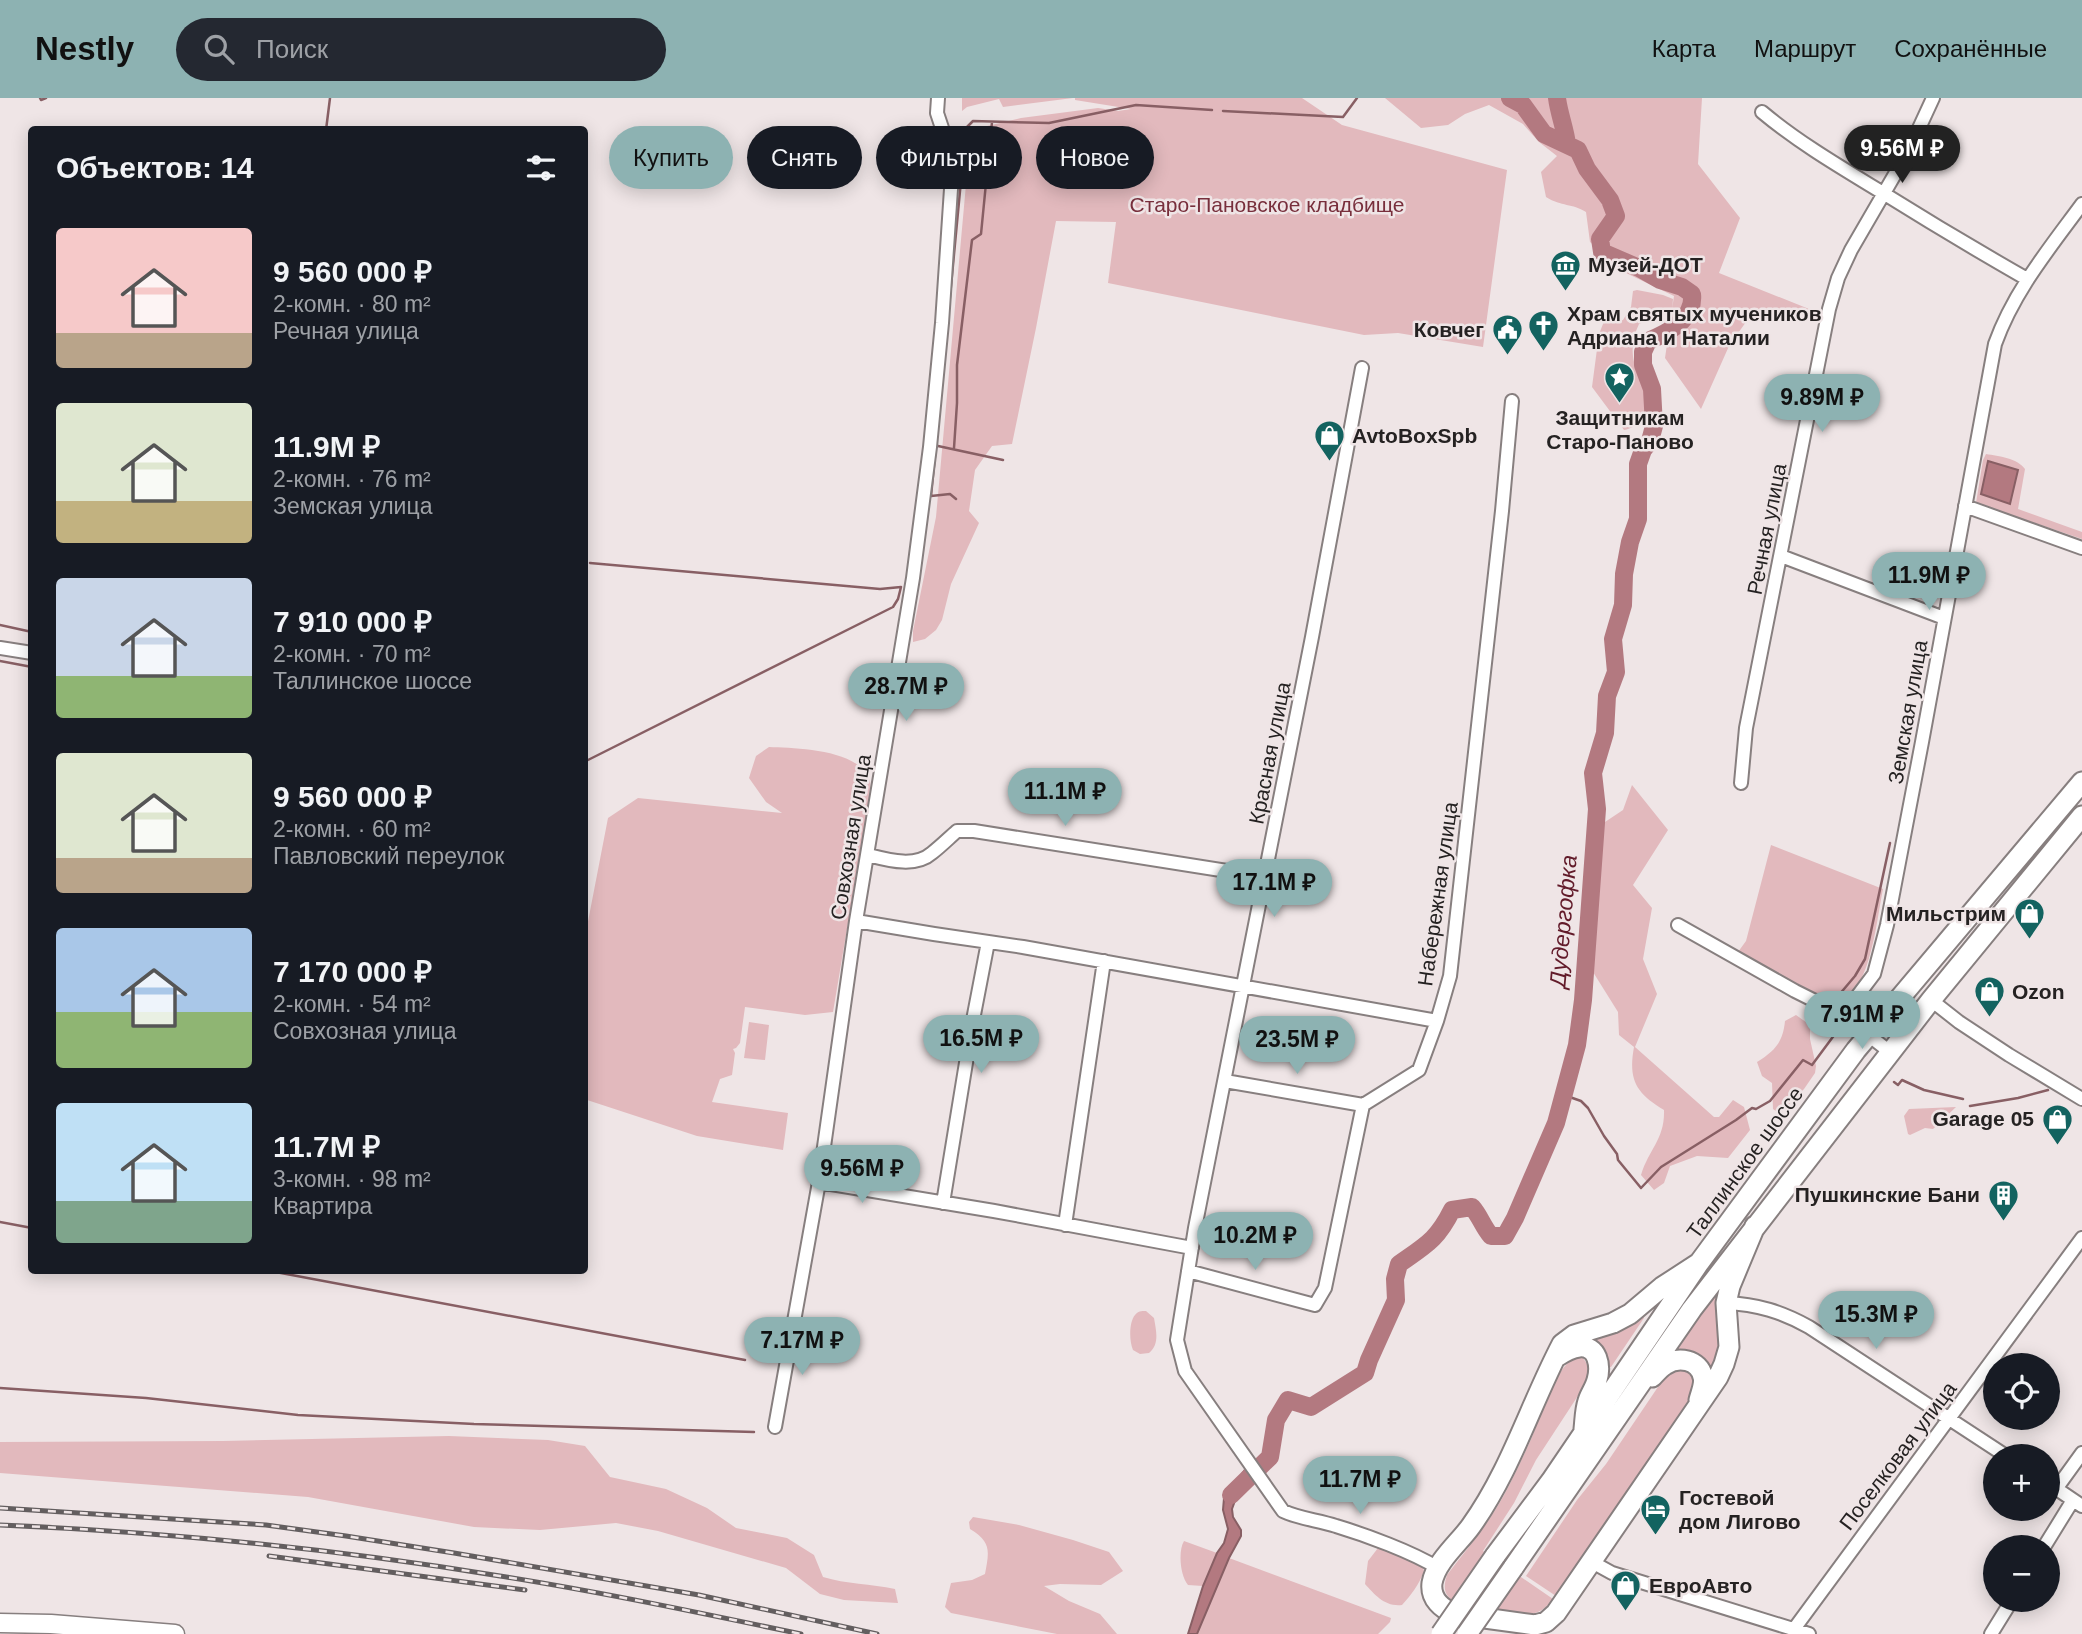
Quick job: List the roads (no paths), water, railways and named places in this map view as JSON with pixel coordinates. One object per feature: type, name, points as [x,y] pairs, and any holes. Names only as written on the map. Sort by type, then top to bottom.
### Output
[{"type":"main road","name":"Таллинское шоссе","points":[[1441,1634],[1584,1434],[1699,1263],[1868,1035],[2082,782]]},
{"type":"main road","name":"Таллинское шоссе","points":[[1467,1634],[1692,1309],[1931,1000],[2082,816]]},
{"type":"main road","points":[[1699,1263],[1662,1287],[1630,1314],[1613,1323],[1574,1335],[1562,1344],[1493,1492],[1471,1527],[1438,1568],[1432,1590],[1436,1601],[1444,1610],[1455,1614],[1535,1625],[1546,1622],[1597,1566],[1709,1392],[1724,1364],[1729,1347],[1726,1303],[1755,1226]]},
{"type":"main road","points":[[1555,1358],[1581,1347],[1591,1349],[1598,1359],[1597,1383],[1588,1400],[1584,1434]]},
{"type":"main road","points":[[1629,1400],[1664,1365],[1683,1360],[1700,1368],[1703,1378],[1696,1410]]},
{"type":"main road","points":[[0,1623],[51,1624],[175,1634]]},
{"type":"main road","points":[[0,1633],[21,1634]]},
{"type":"street","name":"Совхозная улица","points":[[775,1427],[819,1182],[856,920],[913,578],[930,447],[942,323],[951,174],[950,152],[937,113],[938,98]]},
{"type":"street","name":"Речная улица","points":[[1741,783],[1746,728],[1829,309],[1838,278],[1851,250],[1909,150],[1933,98]]},
{"type":"street","points":[[1762,112],[1822,155],[2027,279]]},
{"type":"street","name":"Земская улица","points":[[1843,1015],[1874,974],[1884,937],[1995,344],[2027,279],[2082,204]]},
{"type":"street","name":"Красная улица","points":[[1362,368],[1192,1248],[1177,1340],[1185,1371],[1283,1511],[1356,1533],[1438,1568]]},
{"type":"street","name":"Набережная улица","points":[[1363,1105],[1419,1070],[1450,976],[1503,511],[1512,401]]},
{"type":"street","points":[[1965,506],[2082,548]]},
{"type":"street","points":[[1782,556],[1944,618]]},
{"type":"street","points":[[0,648],[28,652]]},
{"type":"street","points":[[868,855],[898,861],[920,860],[931,855],[957,831],[974,831],[1265,877]]},
{"type":"street","points":[[856,920],[1437,1021]]},
{"type":"street","points":[[1678,925],[1843,1015],[1890,1052]]},
{"type":"street","points":[[943,1203],[988,942]]},
{"type":"street","points":[[1065,1225],[1104,961]]},
{"type":"street","points":[[1931,1000],[2009,1055],[2082,1099]]},
{"type":"street","points":[[1188,1271],[1315,1305],[1325,1289],[1363,1105],[1225,1081]]},
{"type":"street","points":[[819,1182],[1192,1248]]},
{"type":"street","name":"Поселковая улица","points":[[1794,1629],[2082,1238]]},
{"type":"street","points":[[1726,1303],[1767,1308],[1785,1314],[1988,1444]]},
{"type":"street","points":[[2060,1477],[2082,1452]]},
{"type":"street","points":[[2053,1535],[2078,1503],[2060,1491]]},
{"type":"street","points":[[1597,1566],[1809,1634]]},
{"type":"street","points":[[1991,1634],[2005,1612]]},
{"type":"waterway","points":[[40,98],[46,98]]},
{"type":"waterway","points":[[326,126],[330,98]]},
{"type":"waterway","points":[[1223,111],[1343,117],[1357,98]]},
{"type":"waterway","name":"Дудергофка","points":[[1231,1495],[1270,1457],[1276,1420],[1288,1400],[1311,1407],[1365,1373],[1396,1300],[1395,1279],[1399,1264],[1436,1235],[1452,1210],[1472,1207],[1491,1236],[1505,1236],[1556,1123],[1577,1045],[1583,1000],[1597,809],[1593,773],[1605,733],[1607,696],[1616,672],[1613,639],[1623,605],[1624,574],[1630,542],[1638,519],[1638,464],[1650,441],[1654,426],[1652,389],[1643,365],[1643,352],[1648,341],[1664,334],[1685,318],[1692,303],[1692,294],[1682,287],[1660,280],[1602,252],[1600,239],[1616,216],[1610,200],[1587,169],[1578,150],[1544,134],[1523,105],[1510,98]]},
{"type":"waterway","name":"Дудергофка","points":[[1557,98],[1567,144]]},
{"type":"waterway","points":[[949,307],[966,128],[973,121],[1049,123],[1136,105],[1212,110]]},
{"type":"waterway","points":[[954,448],[957,365],[972,240],[981,234],[992,122]]},
{"type":"waterway","points":[[936,446],[931,496],[950,494],[956,499]]},
{"type":"waterway","points":[[938,446],[1003,460]]},
{"type":"waterway","points":[[588,760],[893,607],[901,587],[880,589],[590,563]]},
{"type":"waterway","points":[[0,625],[28,631]]},
{"type":"waterway","points":[[0,661],[28,666]]},
{"type":"waterway","points":[[1833,1002],[1855,976],[1865,959],[1890,843]]},
{"type":"waterway","points":[[1564,1095],[1581,1101],[1588,1108],[1617,1154],[1618,1160],[1641,1188],[1661,1167],[1752,1108],[1756,1109],[1770,1101],[1803,1060],[1812,1065],[1838,1030],[1830,1023],[1829,1014]]},
{"type":"waterway","points":[[1894,1082],[1898,1085],[1902,1080],[1924,1090],[1963,1099]]},
{"type":"waterway","points":[[1970,1106],[2048,1090]]},
{"type":"waterway","points":[[0,1222],[28,1227]]},
{"type":"waterway","points":[[286,1274],[745,1360]]},
{"type":"waterway","points":[[0,1388],[146,1398],[298,1415],[474,1424],[754,1432]]},
{"type":"railway","points":[[0,1508],[266,1525],[346,1536],[699,1595],[877,1634]]},
{"type":"railway","points":[[0,1525],[188,1537],[376,1558],[576,1589],[801,1634]]},
{"type":"railway","points":[[269,1556],[525,1590]]},
{"type":"place","name":"Музей-ДОТ","points":[[1565,292]]},
{"type":"place","name":"Храм святых мучеников Адриана и Наталии","points":[[1544,353]]},
{"type":"place","name":"Ковчег","points":[[1507,357]]},
{"type":"place","name":"Защитникам Старо-Паново","points":[[1620,405]]},
{"type":"place","name":"AvtoBoxSpb","points":[[1329,463]]},
{"type":"place","name":"Мильстрим","points":[[2029,941]]},
{"type":"place","name":"Ozon","points":[[1989,1019]]},
{"type":"place","name":"Garage 05","points":[[2057,1146]]},
{"type":"place","name":"Пушкинские Бани","points":[[2003,1222]]},
{"type":"place","name":"Гостевой дом Лигово","points":[[1656,1537]]},
{"type":"place","name":"ЕвроАвто","points":[[1626,1613]]},
{"type":"park label","name":"Старо-Пановское кладбище","points":[[1267,205]]}]
